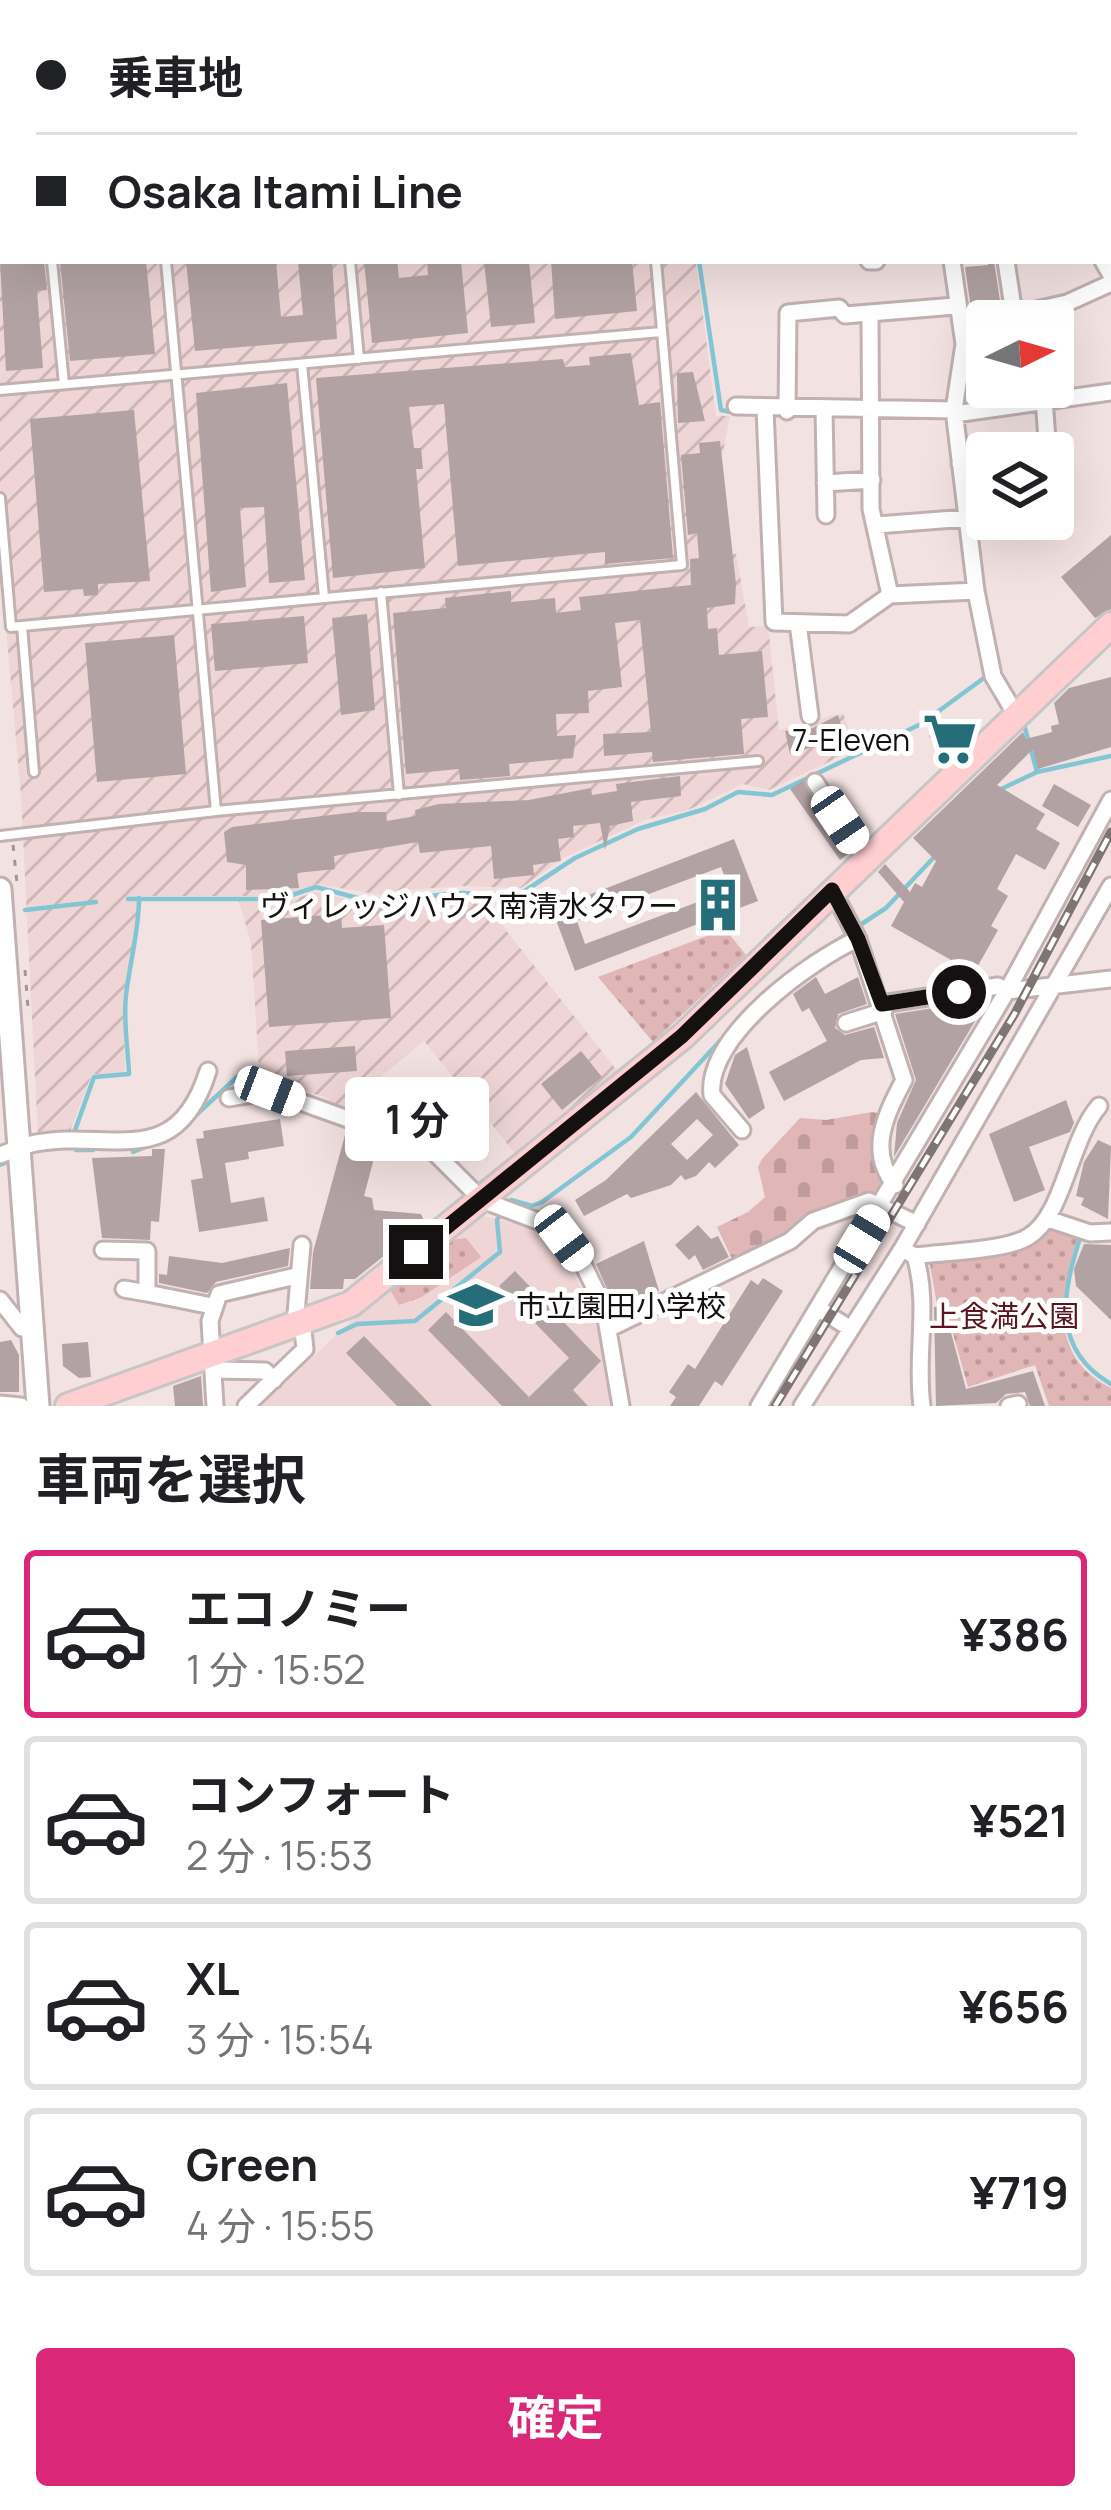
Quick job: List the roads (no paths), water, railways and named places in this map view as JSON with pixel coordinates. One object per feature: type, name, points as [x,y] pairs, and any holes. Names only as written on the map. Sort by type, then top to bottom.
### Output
[{"type":"main road","points":[[68,1406],[212,1361],[351,1304],[682,1036],[1111,625]]},
{"type":"main road","points":[[0,889],[10,1152],[38,1406]]},
{"type":"street","points":[[952,264],[964,344],[950,410],[966,510]]},
{"type":"street","points":[[1006,264],[1012,300]]},
{"type":"street","points":[[1074,300],[1111,279]]},
{"type":"street","points":[[787,411],[788,313],[838,308],[845,315],[870,314],[955,306]]},
{"type":"street","points":[[870,314],[872,480],[890,596]]},
{"type":"street","points":[[1074,394],[1111,392]]},
{"type":"street","points":[[736,406],[764,413],[966,407]]},
{"type":"street","points":[[764,413],[774,622],[849,624],[890,596],[976,590]]},
{"type":"street","points":[[824,413],[826,515]]},
{"type":"street","points":[[960,464],[966,463]]},
{"type":"street","points":[[825,483],[872,480]]},
{"type":"street","points":[[877,525],[966,518]]},
{"type":"street","points":[[970,540],[993,676],[1016,715]]},
{"type":"street","points":[[798,623],[810,716]]},
{"type":"street","points":[[815,782],[865,857]]},
{"type":"street","points":[[759,1406],[895,1185],[1111,800]]},
{"type":"street","points":[[802,1406],[851,1329],[909,1252],[917,1224],[1111,886]]},
{"type":"street","points":[[832,890],[858,939],[904,1080],[882,1134],[881,1162],[895,1185]]},
{"type":"street","points":[[742,1130],[712,1095],[715,1063],[737,1030],[792,982],[858,939]]},
{"type":"street","points":[[846,1023],[883,1007],[998,986],[1007,992],[1111,979]]},
{"type":"street","points":[[10,1152],[36,1142],[141,1143],[188,1115],[208,1071]]},
{"type":"street","points":[[230,1098],[251,1090],[270,1091],[433,1151],[482,1200],[539,1220],[564,1238],[592,1282],[610,1328],[621,1406]]},
{"type":"street","points":[[909,1252],[1021,1240],[1048,1219],[1081,1126],[1099,1106]]},
{"type":"street","points":[[610,1328],[790,1241],[830,1212],[869,1201],[917,1224]]},
{"type":"street","points":[[1048,1219],[1090,1233],[1111,1232]]},
{"type":"street","points":[[246,1406],[305,1349],[296,1276],[302,1245]]},
{"type":"street","points":[[103,1250],[147,1251],[147,1293]]},
{"type":"street","points":[[909,1252],[924,1286],[918,1343],[922,1406]]},
{"type":"street","points":[[215,1406],[212,1306],[223,1289],[296,1276]]},
{"type":"street","points":[[124,1289],[212,1306]]},
{"type":"street","points":[[0,1300],[22,1328],[32,1328]]},
{"type":"street","points":[[819,1309],[851,1329]]},
{"type":"street","points":[[212,1361],[265,1371],[274,1380]]},
{"type":"street","points":[[0,1404],[21,1406]]},
{"type":"lane","points":[[52,264],[64,384]]},
{"type":"lane","points":[[166,264],[216,811]]},
{"type":"lane","points":[[350,264],[359,359]]},
{"type":"lane","points":[[0,498],[11,627],[682,566],[656,264]]},
{"type":"lane","points":[[0,390],[661,332]]},
{"type":"lane","points":[[302,364],[324,597]]},
{"type":"lane","points":[[381,592],[399,795]]},
{"type":"lane","points":[[22,626],[34,772]]},
{"type":"lane","points":[[0,836],[216,811],[758,761]]},
{"type":"waterway","points":[[699,264],[721,410],[735,413]]},
{"type":"waterway","points":[[771,415],[819,415]]},
{"type":"waterway","points":[[128,899],[280,899],[316,887],[369,901],[463,893],[517,896],[575,858],[638,829],[705,809],[738,792],[772,795],[921,724],[988,675]]},
{"type":"waterway","points":[[1023,721],[1037,772]]},
{"type":"waterway","points":[[999,790],[1037,772],[1111,756]]},
{"type":"waterway","points":[[857,927],[886,908],[937,854]]},
{"type":"waterway","points":[[74,1133],[94,1077],[129,1074],[125,1005],[139,898]]},
{"type":"waterway","points":[[25,910],[96,902]]},
{"type":"waterway","points":[[823,950],[848,933]]},
{"type":"waterway","points":[[338,1333],[357,1324],[415,1321],[500,1252],[497,1220],[511,1200],[532,1206],[542,1202],[631,1137],[757,1001]]},
{"type":"waterway","points":[[180,1130],[237,1077]]},
{"type":"waterway","points":[[133,1152],[160,1141]]},
{"type":"waterway","points":[[76,1150],[93,1150]]},
{"type":"waterway","points":[[0,1165],[5,1163]]},
{"type":"waterway","points":[[1081,1235],[1069,1278],[1066,1318],[1078,1354],[1111,1384]]},
{"type":"railway","points":[[775,1406],[1014,1015],[1111,832]]},
{"type":"place","name":"7-Eleven","points":[[950,739]]},
{"type":"place","name":"ヴィレッジハウス南清水タワー","points":[[718,905]]},
{"type":"place","name":"市立園田小学校","points":[[476,1305]]},
{"type":"park label","name":"上食満公園","points":[[1004,1315]]}]
